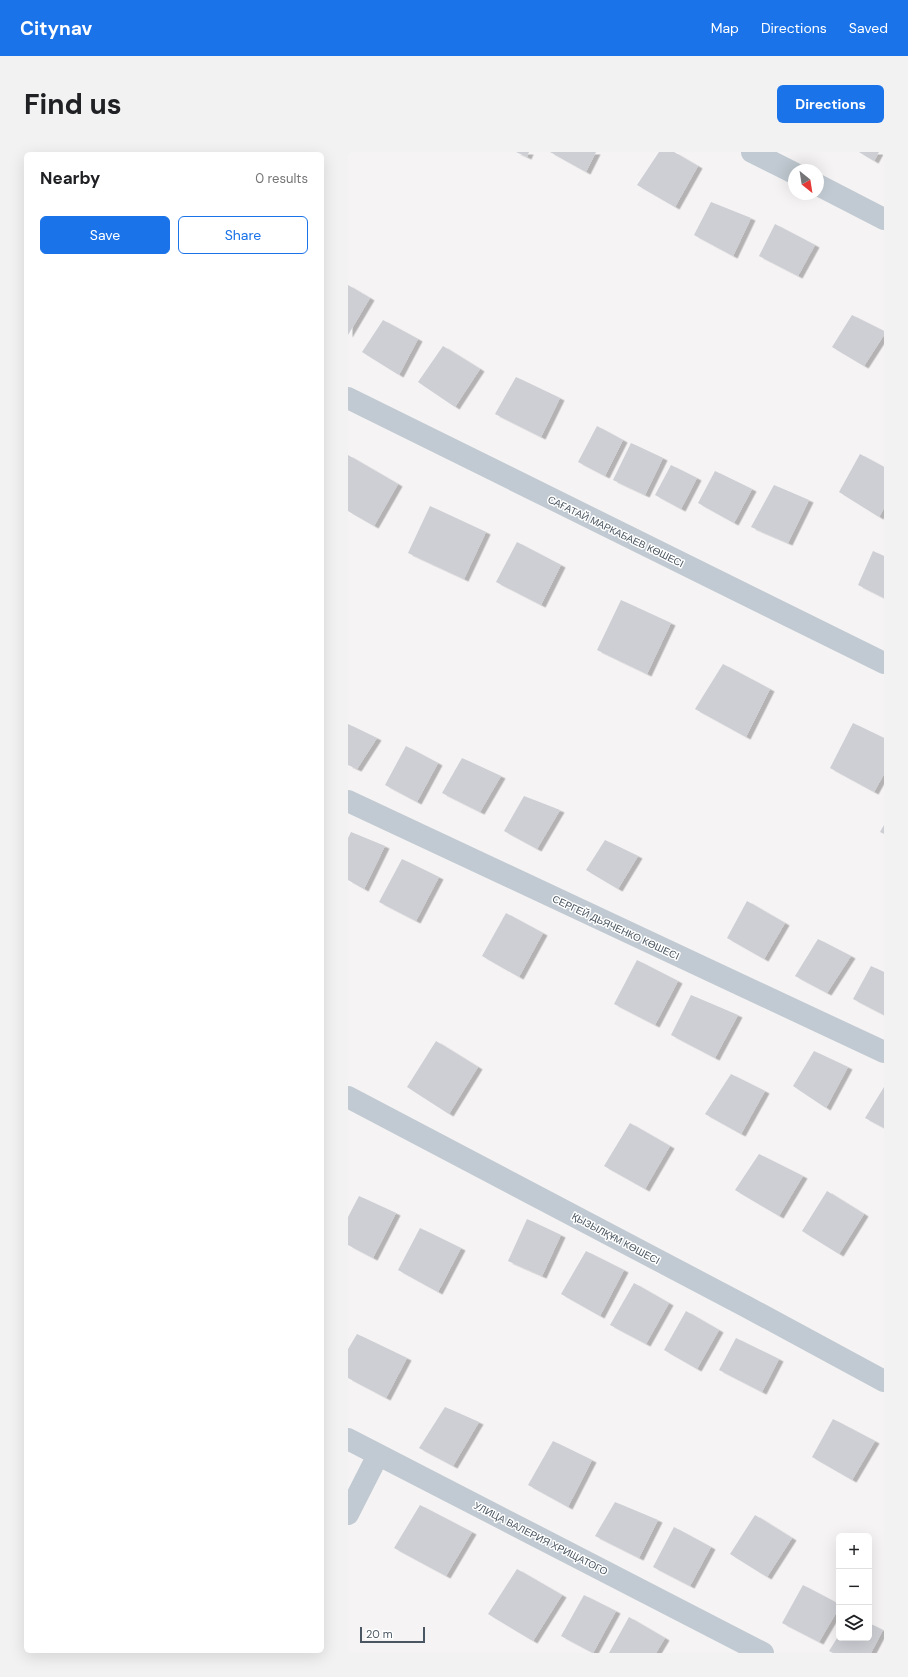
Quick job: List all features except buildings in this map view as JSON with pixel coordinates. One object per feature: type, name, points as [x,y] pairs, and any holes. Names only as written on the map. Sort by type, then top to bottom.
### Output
[{"type":"street","points":[[752,152],[788,170]]},
{"type":"street","points":[[824,188],[884,219]]},
{"type":"street","name":"САҒАТАЙ МАРКАБАЕВ КӨШЕСІ","points":[[348,398],[884,663]]},
{"type":"street","name":"СЕРГЕЙ ДЬЯЧЕНКО КӨШЕСІ","points":[[348,801],[884,1052]]},
{"type":"street","name":"ҚЫЗЫЛҚҰМ КӨШЕСІ","points":[[348,1097],[884,1381]]},
{"type":"street","name":"УЛИЦА ВАЛЕРИЯ ХРИЩАТОГО","points":[[348,1439],[763,1653]]},
{"type":"street","points":[[348,1514],[378,1455]]}]
